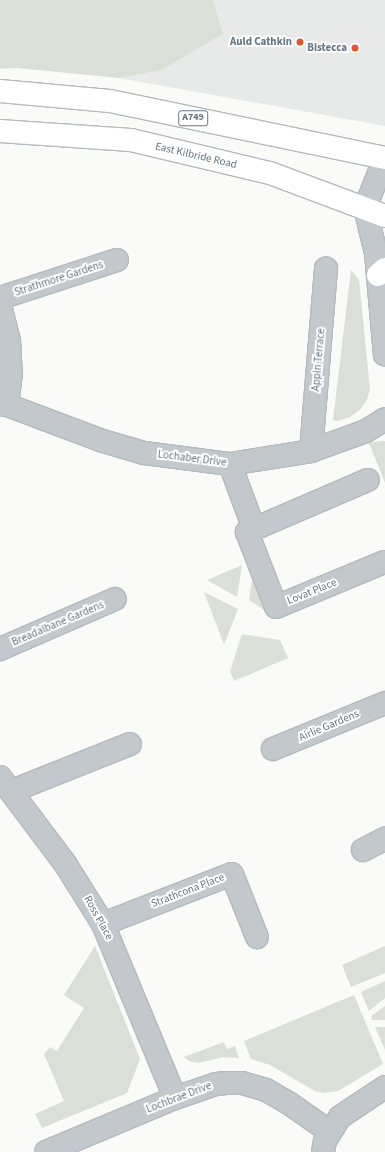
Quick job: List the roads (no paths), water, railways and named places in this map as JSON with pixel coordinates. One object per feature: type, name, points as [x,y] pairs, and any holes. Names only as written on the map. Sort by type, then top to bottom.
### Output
[{"type":"main road","name":"A749","points":[[0,91],[110,101],[385,158]]},
{"type":"main road","name":"East Kilbride Road","points":[[0,131],[131,140],[270,173],[385,216]]},
{"type":"street","points":[[385,158],[365,208],[381,272],[385,355]]},
{"type":"street","name":"Strathmore Gardens","points":[[0,298],[117,260]]},
{"type":"street","name":"Appin Terrace","points":[[311,451],[326,269]]},
{"type":"street","points":[[0,305],[8,340],[11,373],[3,404]]},
{"type":"street","name":"Lochaber Drive","points":[[3,404],[103,442],[144,453],[230,464],[311,451],[366,431],[385,420]]},
{"type":"street","points":[[230,464],[254,529],[368,480]]},
{"type":"street","name":"Lovat Place","points":[[254,529],[247,532],[276,607],[384,562]]},
{"type":"street","name":"Breadalbane Gardens","points":[[0,649],[115,599]]},
{"type":"street","name":"Airlie Gardens","points":[[273,749],[385,703]]},
{"type":"street","points":[[6,784],[130,744]]},
{"type":"street","name":"Ross Place","points":[[6,784],[66,865],[104,924],[175,1098]]},
{"type":"street","points":[[363,850],[385,839]]},
{"type":"street","name":"Strathcona Place","points":[[104,924],[232,874],[256,937]]},
{"type":"street","name":"Lochbrae Drive","points":[[58,1150],[175,1098],[216,1084],[242,1083],[266,1090],[290,1104],[326,1142]]},
{"type":"street","points":[[326,1142],[345,1112],[385,1087]]},
{"type":"place","name":"Auld Cathkin","points":[[300,42]]},
{"type":"place","name":"Bistecca","points":[[355,48]]}]
